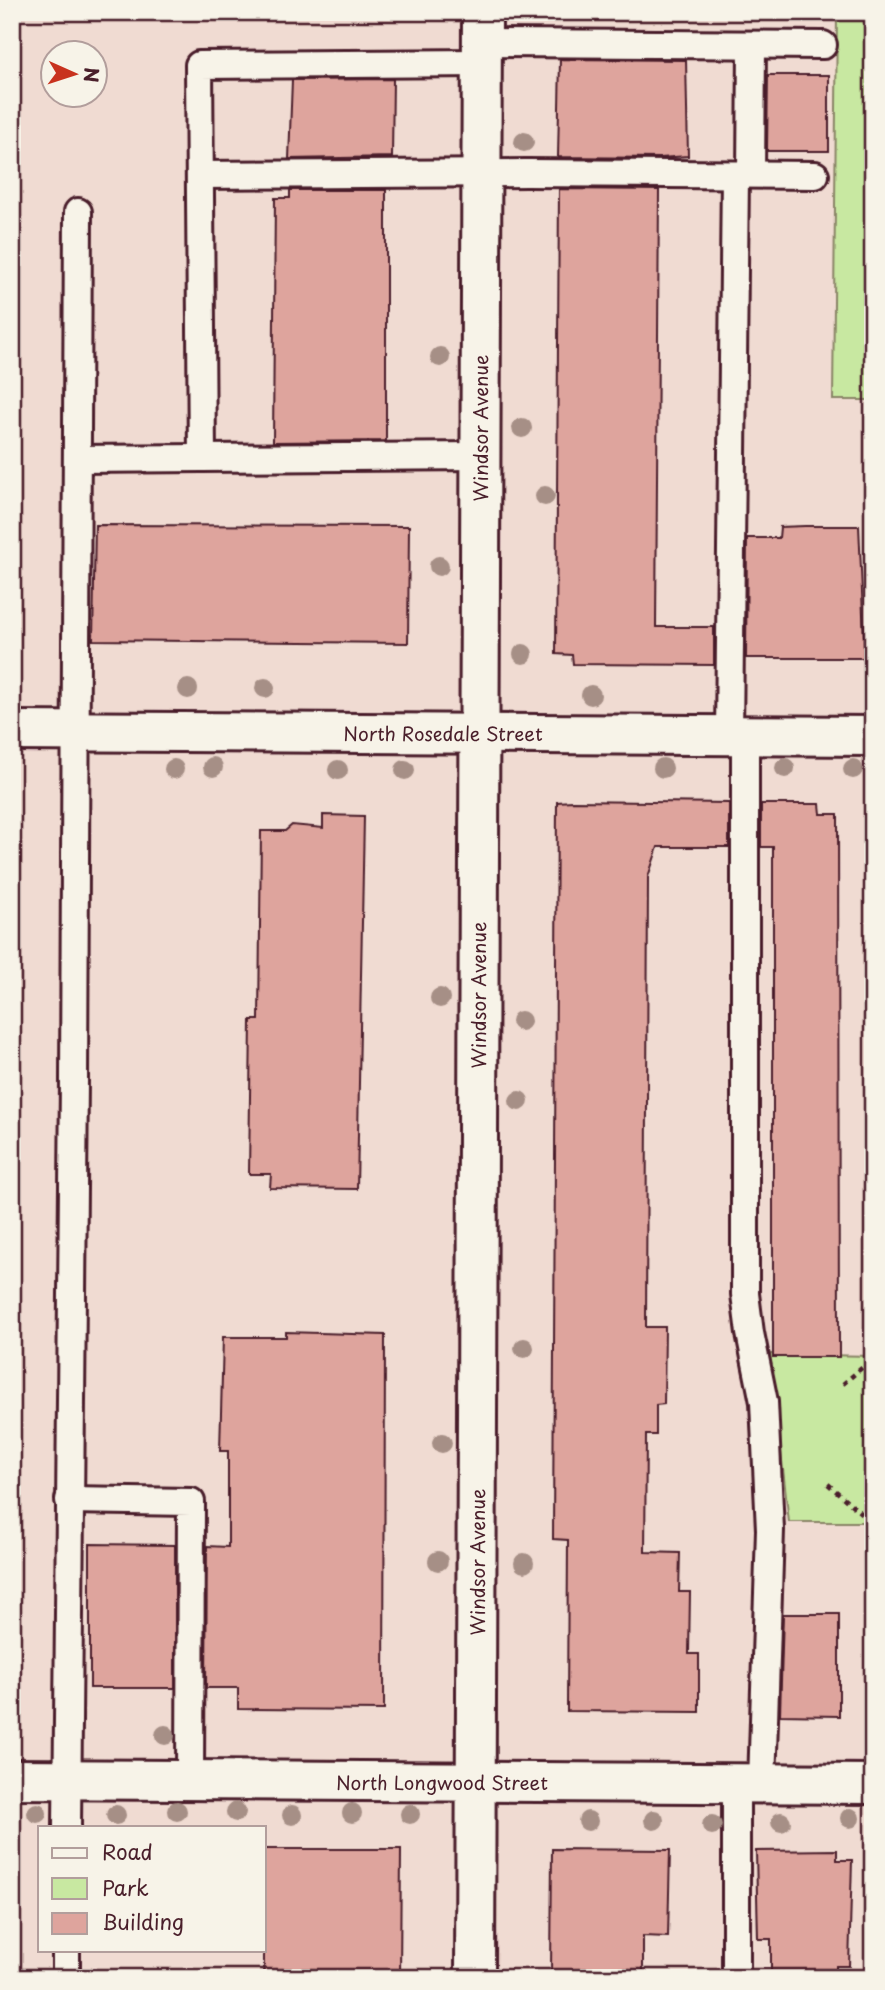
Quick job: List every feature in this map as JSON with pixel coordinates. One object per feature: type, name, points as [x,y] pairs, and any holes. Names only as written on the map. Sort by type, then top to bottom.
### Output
[{"type":"street","name":"Windsor Avenue","points":[[475,1978],[481,40]]},
{"type":"street","name":"North Rosedale Street","points":[[12,731],[873,736]]},
{"type":"street","name":"North Longwood Street","points":[[12,1779],[873,1784]]},
{"type":"lane","points":[[202,458],[199,65],[481,40],[823,45]]},
{"type":"lane","points":[[736,1978],[770,1530],[765,1402],[750,1333],[745,1294],[737,735],[743,174],[752,45]]},
{"type":"lane","points":[[200,174],[815,175]]},
{"type":"lane","points":[[67,1826],[78,212]]},
{"type":"lane","points":[[77,459],[480,456]]},
{"type":"lane","points":[[69,1500],[191,1502],[190,1780]]},
{"type":"lane","points":[[66,1952],[66,1978]]},
{"type":"path","points":[[842,1384],[872,1359]]},
{"type":"path","points":[[828,1484],[862,1514],[872,1513]]},
{"type":"green space","points":[[837,12],[873,12],[873,400],[833,400]]},
{"type":"green space","points":[[770,1354],[873,1356],[873,1522],[789,1522]]},
{"type":"building","points":[[560,59],[686,60],[688,156],[558,157]]},
{"type":"building","points":[[768,75],[829,75],[829,151],[767,151]]},
{"type":"building","points":[[393,79],[392,157],[289,159],[292,80]]},
{"type":"building","points":[[559,189],[659,190],[656,627],[714,627],[714,665],[573,664],[572,655],[556,654]]},
{"type":"building","points":[[290,190],[386,190],[386,441],[273,442],[275,198],[290,198]]},
{"type":"building","points":[[95,525],[409,526],[408,643],[93,640]]},
{"type":"building","points":[[859,526],[865,658],[746,658],[747,538],[779,538],[780,527]]},
{"type":"building","points":[[557,802],[729,803],[729,847],[658,847],[648,877],[646,1327],[665,1327],[664,1404],[656,1405],[656,1435],[646,1435],[645,1552],[680,1553],[679,1592],[690,1592],[689,1654],[699,1654],[699,1712],[567,1711],[568,1540],[553,1539]]},
{"type":"building","points":[[761,804],[820,804],[821,814],[838,814],[839,1357],[773,1357],[773,847],[761,847]]},
{"type":"building","points":[[323,815],[364,816],[357,1189],[270,1188],[271,1174],[249,1174],[251,1020],[259,1020],[261,831],[285,831],[292,825],[323,828]]},
{"type":"building","points":[[286,1332],[385,1335],[384,1710],[238,1709],[238,1688],[206,1688],[207,1546],[228,1547],[228,1451],[220,1451],[223,1337],[286,1337]]},
{"type":"building","points":[[90,1544],[175,1545],[175,1688],[90,1688]]},
{"type":"building","points":[[783,1614],[839,1614],[839,1716],[780,1715]]},
{"type":"building","points":[[266,1849],[401,1849],[400,1978],[264,1978]]},
{"type":"building","points":[[552,1849],[670,1850],[668,1937],[643,1936],[643,1978],[568,1978],[568,1975],[551,1974]]},
{"type":"building","points":[[837,1850],[837,1860],[852,1860],[849,1966],[836,1966],[836,1978],[771,1978],[771,1939],[758,1939],[756,1851]]}]
